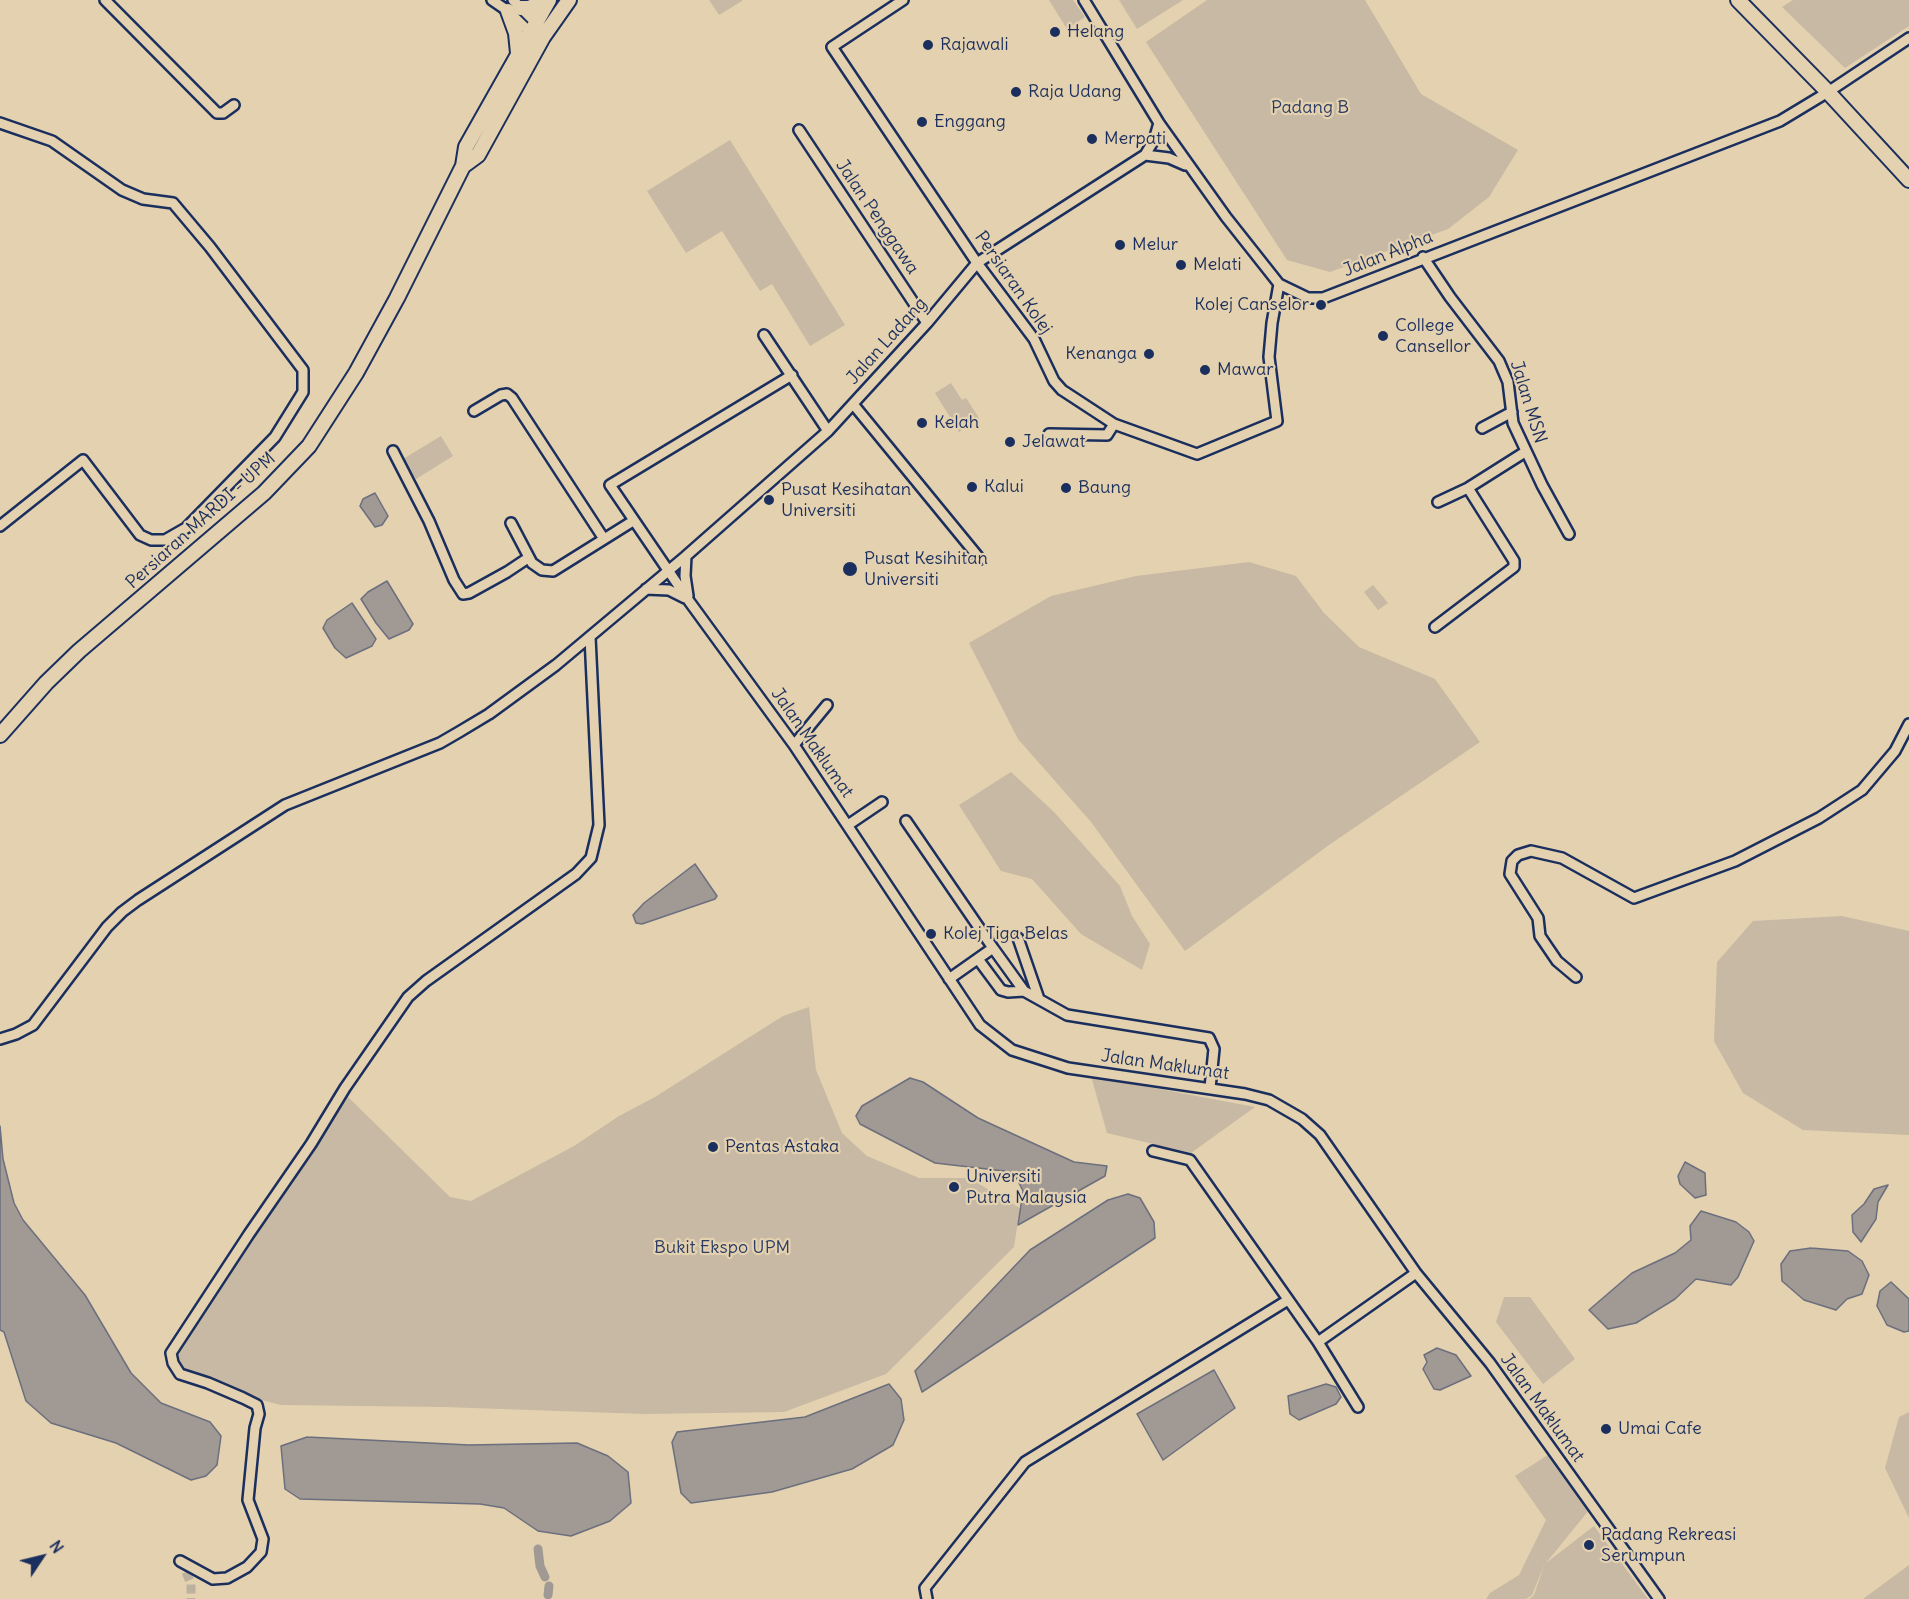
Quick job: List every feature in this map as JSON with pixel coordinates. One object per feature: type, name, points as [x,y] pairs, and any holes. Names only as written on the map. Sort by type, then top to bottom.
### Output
[{"type":"street","points":[[105,0],[217,113],[223,113],[234,105]]},
{"type":"street","points":[[492,0],[529,8],[548,0]]},
{"type":"street","name":"Persiaran MARDI - UPM","points":[[462,166],[478,156],[538,32],[548,0]]},
{"type":"street","name":"Persiaran MARDI - UPM","points":[[0,742],[46,683],[79,651],[264,494],[309,446],[361,364],[397,298],[462,166],[466,147],[518,53],[569,0]]},
{"type":"street","name":"Persiaran Kolej","points":[[903,0],[832,47],[977,263],[1034,339],[1054,381],[1062,390],[1114,424],[1197,454],[1277,421],[1269,357],[1279,284]]},
{"type":"street","name":"Jalan Alpha","points":[[1084,0],[1159,123],[1189,167],[1279,284],[1308,298],[1323,298],[1780,121],[1909,38]]},
{"type":"street","points":[[1738,0],[1828,92],[1909,180]]},
{"type":"street","points":[[514,6],[538,32]]},
{"type":"street","points":[[514,6],[518,53]]},
{"type":"street","points":[[0,123],[52,141],[122,190],[143,199],[173,203],[216,255],[303,370],[303,392],[275,437],[186,528],[165,540],[151,540],[140,535],[83,460],[0,526]]},
{"type":"street","points":[[1159,123],[1154,140],[1145,155],[1169,158],[1189,167]]},
{"type":"street","name":"Jalan Penggawa","points":[[800,130],[927,323]]},
{"type":"street","name":"Jalan Ladang","points":[[0,1040],[33,1025],[107,927],[138,900],[285,805],[440,742],[518,694],[686,556],[828,430],[927,323],[977,263],[1145,155]]},
{"type":"street","name":"Jalan MSN","points":[[1423,258],[1499,361],[1508,382],[1513,423],[1525,452],[1569,534]]},
{"type":"street","points":[[764,335],[828,430]]},
{"type":"street","name":"Jalan Maklumat","points":[[792,375],[610,485],[689,601],[794,745],[980,1024],[1012,1050],[1068,1068],[1245,1094],[1269,1100],[1302,1119],[1320,1135],[1416,1273],[1490,1363],[1659,1599]]},
{"type":"street","points":[[474,411],[501,394],[507,394],[512,398],[603,539]]},
{"type":"street","points":[[852,404],[981,559]]},
{"type":"street","points":[[1482,428],[1512,412]]},
{"type":"street","points":[[1048,434],[1107,435],[1114,424]]},
{"type":"street","points":[[393,451],[429,521],[454,580],[463,594],[497,578],[528,558]]},
{"type":"street","points":[[1438,502],[1468,488],[1525,452]]},
{"type":"street","points":[[1435,627],[1514,567],[1514,561],[1468,488]]},
{"type":"street","points":[[511,523],[532,563],[542,570],[553,571],[633,521]]},
{"type":"street","points":[[686,556],[685,586],[689,601]]},
{"type":"street","points":[[646,590],[669,590],[689,601]]},
{"type":"street","points":[[186,1572],[180,1561],[213,1579],[227,1578],[247,1567],[261,1552],[263,1539],[248,1500],[255,1428],[259,1414],[257,1405],[208,1383],[180,1374],[173,1363],[171,1353],[299,1162],[345,1088],[408,997],[426,981],[576,874],[591,858],[599,825],[590,637]]},
{"type":"street","points":[[794,745],[827,705]]},
{"type":"street","name":"Persiaran MARDI - UPM","points":[[0,735],[17,718]]},
{"type":"street","points":[[1576,977],[1557,961],[1540,936],[1538,918],[1510,874],[1512,861],[1518,855],[1531,850],[1562,858],[1634,898],[1735,861],[1827,812],[1862,790],[1895,751],[1909,724]]},
{"type":"street","points":[[848,825],[882,802]]},
{"type":"street","points":[[906,821],[1024,991],[1067,1015],[1209,1038],[1214,1049],[1210,1088]]},
{"type":"street","points":[[1018,938],[1039,999]]},
{"type":"street","points":[[950,979],[993,948]]},
{"type":"street","points":[[978,959],[1001,990],[1024,991]]},
{"type":"street","points":[[1153,1151],[1190,1160],[1318,1342],[1358,1407]]},
{"type":"street","points":[[1318,1342],[1416,1273]]},
{"type":"street","points":[[927,1599],[925,1588],[1025,1462],[1287,1300]]},
{"type":"green space","points":[[709,0],[742,0],[742,1],[719,15]]},
{"type":"green space","points":[[1049,0],[1073,0],[1085,17],[1067,29]]},
{"type":"green space","points":[[1119,0],[1183,0],[1137,29]]},
{"type":"green space","name":"Padang B","points":[[1207,0],[1365,0],[1421,94],[1518,150],[1489,197],[1448,229],[1330,272],[1287,260],[1146,42]]},
{"type":"green space","points":[[1793,0],[1909,0],[1909,26],[1845,68],[1782,7]]},
{"type":"green space","points":[[730,140],[845,325],[810,346],[772,284],[760,291],[722,231],[686,253],[647,191]]},
{"type":"green space","points":[[951,383],[962,400],[966,398],[979,418],[959,432],[935,393]]},
{"type":"green space","points":[[441,436],[453,456],[416,479],[403,459]]},
{"type":"green space","points":[[1249,562],[1296,576],[1324,613],[1359,647],[1435,679],[1480,742],[1329,845],[1185,951],[1091,822],[1018,739],[969,643],[1051,596],[1136,576]]},
{"type":"green space","points":[[1373,585],[1388,603],[1378,610],[1364,592]]},
{"type":"green space","points":[[1011,772],[1054,812],[1120,886],[1132,916],[1150,944],[1142,970],[1081,934],[1032,879],[1001,871],[959,805]]},
{"type":"green space","points":[[1842,916],[1909,931],[1909,1135],[1803,1130],[1743,1093],[1714,1041],[1717,962],[1753,921]]},
{"type":"green space","name":"Bukit Ekspo UPM","points":[[809,1007],[816,1070],[842,1133],[867,1156],[919,1178],[969,1178],[1020,1208],[1014,1247],[886,1374],[784,1412],[645,1414],[444,1407],[281,1405],[177,1378],[166,1356],[184,1321],[348,1097],[450,1197],[471,1201],[574,1146],[783,1016]]},
{"type":"green space","points":[[1091,1076],[1255,1107],[1191,1153],[1107,1133]]},
{"type":"green space","points":[[1504,1297],[1530,1297],[1575,1359],[1543,1384],[1496,1322]]},
{"type":"green space","points":[[1909,1412],[1909,1518],[1885,1468],[1899,1417]]},
{"type":"green space","points":[[1548,1455],[1589,1510],[1546,1563],[1594,1526],[1648,1599],[1529,1599],[1534,1595],[1545,1563],[1532,1595],[1526,1599],[1486,1599],[1490,1593],[1519,1575],[1546,1520],[1515,1476]]},
{"type":"green space","points":[[1909,1565],[1909,1599],[1863,1599]]},
{"type":"shaded area","points":[[375,493],[388,516],[382,525],[375,527],[360,506],[363,499]]},
{"type":"shaded area","points":[[387,581],[413,624],[409,630],[389,639],[361,599]]},
{"type":"shaded area","points":[[352,603],[376,639],[372,646],[346,658],[335,648],[323,628],[327,620]]},
{"type":"shaded area","points":[[695,864],[717,896],[715,899],[642,924],[636,923],[633,915],[644,903]]},
{"type":"shaded area","points":[[910,1078],[923,1082],[978,1118],[1074,1162],[1107,1166],[1105,1176],[1018,1225],[1023,1191],[1017,1179],[1004,1171],[935,1163],[860,1124],[856,1116],[862,1106]]},
{"type":"shaded area","points":[[0,1126],[3,1159],[14,1203],[23,1220],[85,1295],[131,1373],[161,1403],[210,1422],[221,1436],[217,1465],[206,1476],[191,1480],[116,1443],[51,1423],[26,1401],[4,1332],[0,1330]]},
{"type":"shaded area","points":[[1685,1162],[1705,1173],[1706,1195],[1695,1198],[1680,1184],[1678,1176]]},
{"type":"shaded area","points":[[1888,1185],[1878,1202],[1876,1219],[1861,1242],[1853,1232],[1852,1215],[1864,1204],[1874,1189]]},
{"type":"shaded area","points":[[1128,1194],[1140,1198],[1154,1222],[1155,1238],[922,1392],[915,1371],[1030,1250],[1108,1200]]},
{"type":"shaded area","points":[[1701,1211],[1736,1222],[1749,1232],[1754,1241],[1738,1277],[1731,1285],[1696,1279],[1675,1299],[1636,1323],[1608,1329],[1589,1310],[1632,1273],[1675,1253],[1691,1240],[1690,1226]]},
{"type":"shaded area","points":[[1811,1248],[1848,1251],[1862,1261],[1869,1275],[1862,1294],[1847,1299],[1836,1310],[1804,1300],[1782,1281],[1781,1264],[1790,1251]]},
{"type":"shaded area","points":[[1891,1282],[1909,1299],[1909,1331],[1904,1332],[1887,1325],[1877,1306],[1880,1291]]},
{"type":"shaded area","points":[[1437,1348],[1456,1355],[1471,1376],[1440,1390],[1434,1389],[1423,1369],[1427,1362],[1424,1355]]},
{"type":"shaded area","points":[[1214,1370],[1235,1408],[1163,1460],[1137,1414]]},
{"type":"shaded area","points":[[889,1384],[901,1399],[904,1420],[893,1445],[852,1469],[772,1492],[691,1503],[681,1493],[672,1442],[677,1432],[805,1417]]},
{"type":"shaded area","points":[[1326,1384],[1336,1387],[1341,1397],[1336,1404],[1299,1420],[1290,1414],[1288,1396]]},
{"type":"shaded area","points":[[307,1437],[469,1445],[577,1443],[608,1456],[628,1472],[631,1503],[610,1521],[571,1536],[538,1531],[504,1508],[480,1504],[300,1499],[285,1489],[281,1446]]},
{"type":"waterway","points":[[538,1549],[540,1566],[545,1577]]},
{"type":"waterway","points":[[548,1595],[549,1586]]},
{"type":"tunnel","points":[[186,1572],[191,1584],[191,1599]]},
{"type":"place","name":"Helang","points":[[1055,32]]},
{"type":"place","name":"Rajawali","points":[[928,45]]},
{"type":"place","name":"Raja Udang","points":[[1016,92]]},
{"type":"place","name":"Enggang","points":[[922,122]]},
{"type":"place","name":"Merpati","points":[[1092,139]]},
{"type":"place","name":"Melur","points":[[1120,245]]},
{"type":"place","name":"Melati","points":[[1181,265]]},
{"type":"place","name":"Kolej Canselor","points":[[1321,305]]},
{"type":"place","name":"College Cansellor","points":[[1383,336]]},
{"type":"place","name":"Kenanga","points":[[1149,354]]},
{"type":"place","name":"Mawar","points":[[1205,370]]},
{"type":"place","name":"Kelah","points":[[922,423]]},
{"type":"place","name":"Jelawat","points":[[1010,442]]},
{"type":"place","name":"Kalui","points":[[972,487]]},
{"type":"place","name":"Baung","points":[[1066,488]]},
{"type":"place","name":"Pusat Kesihatan Universiti","points":[[769,500]]},
{"type":"place","name":"Pusat Kesihitan Universiti","points":[[850,569]]},
{"type":"place","name":"Kolej Tiga Belas","points":[[931,934]]},
{"type":"place","name":"Pentas Astaka","points":[[713,1147]]},
{"type":"place","name":"Universiti Putra Malaysia","points":[[954,1187]]},
{"type":"place","name":"Umai Cafe","points":[[1606,1429]]},
{"type":"place","name":"Padang Rekreasi Serumpun","points":[[1589,1545]]}]
